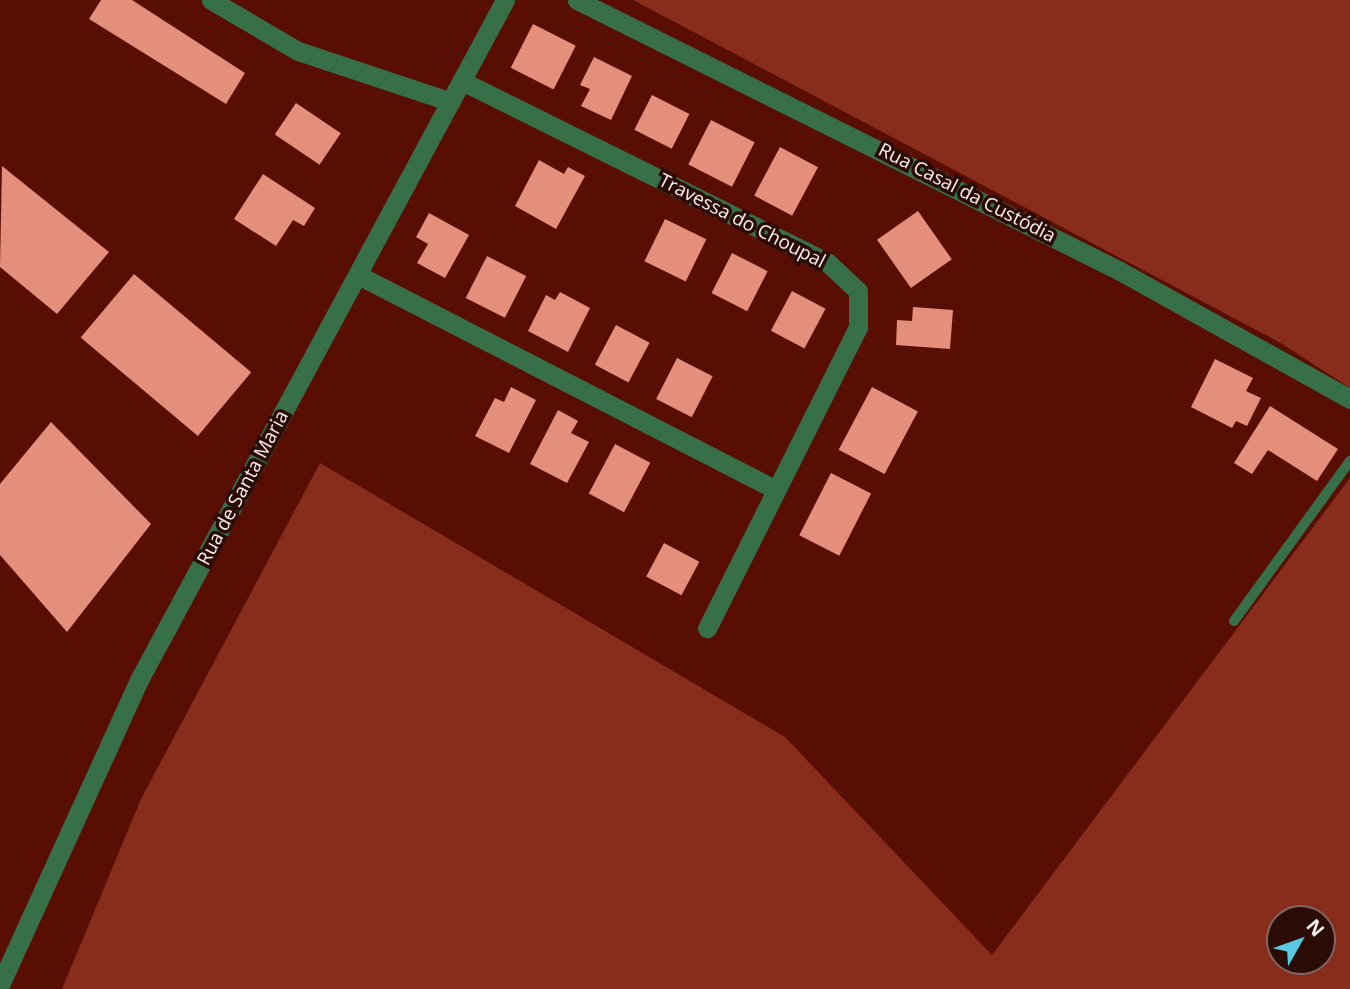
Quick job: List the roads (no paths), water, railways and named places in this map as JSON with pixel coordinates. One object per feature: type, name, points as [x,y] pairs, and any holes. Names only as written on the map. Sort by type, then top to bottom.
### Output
[{"type":"street","points":[[211,0],[298,51],[450,102]]},
{"type":"street","name":"Rua de Santa Maria","points":[[0,985],[139,680],[505,0]]},
{"type":"street","name":"Rua Casal da Custódia","points":[[577,0],[1120,271],[1350,399]]},
{"type":"street","name":"Travessa do Choupal","points":[[462,80],[827,262],[858,291],[858,327],[707,628]]},
{"type":"street","points":[[358,275],[776,490]]},
{"type":"lane","points":[[1234,621],[1350,461]]}]
